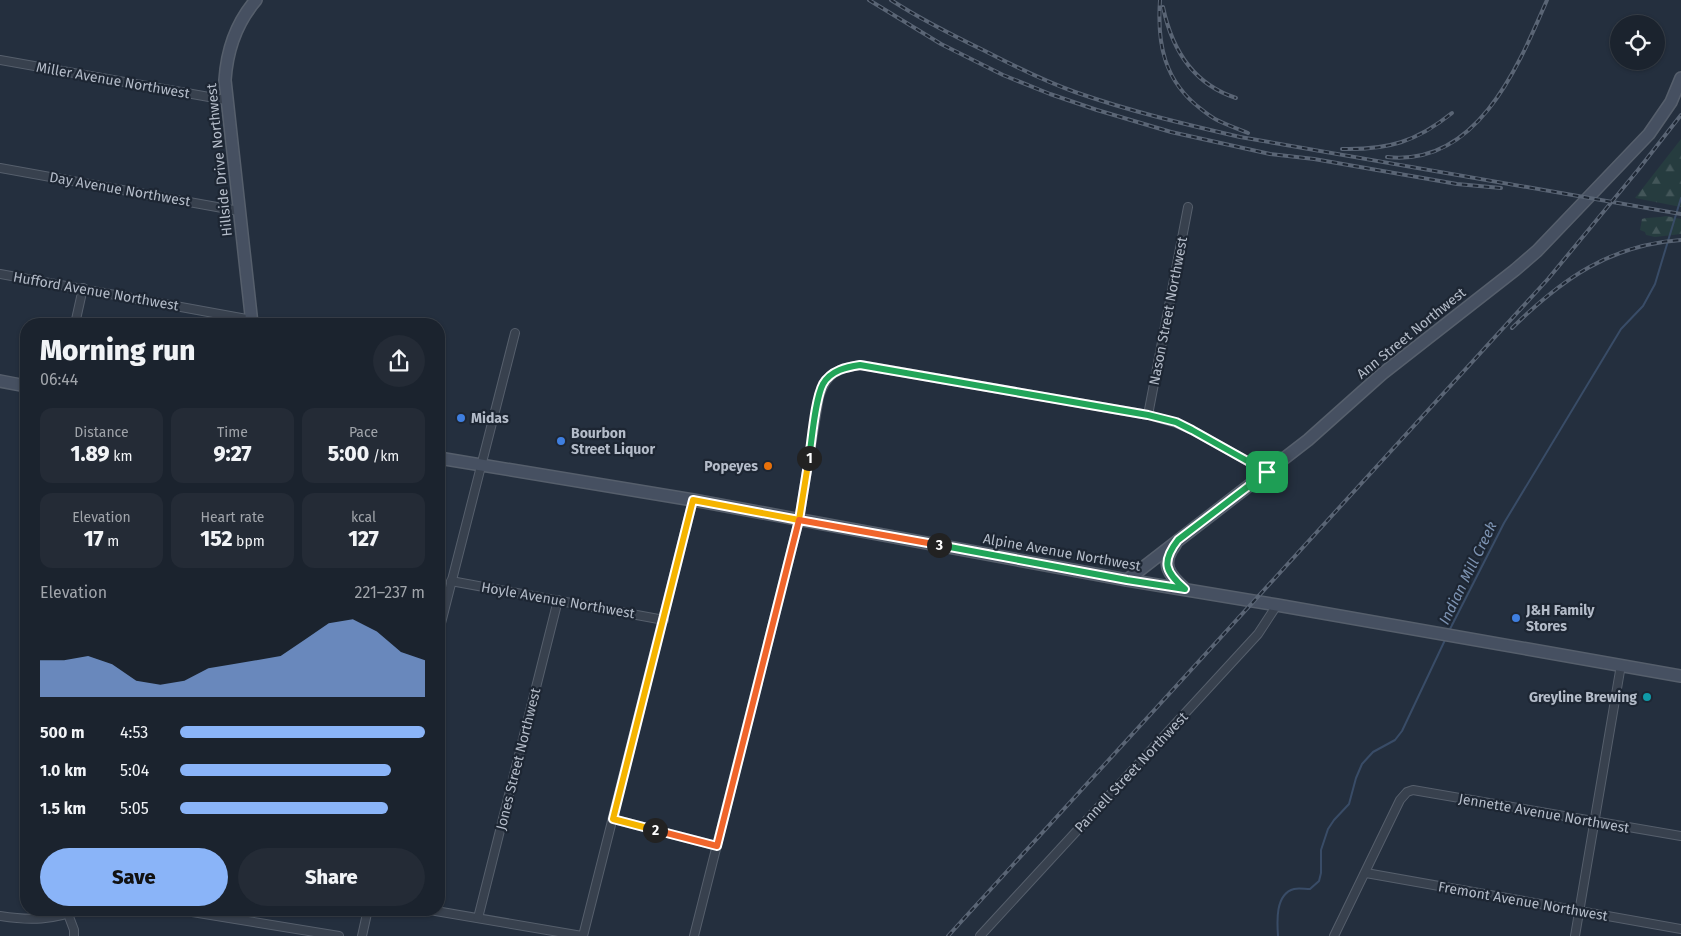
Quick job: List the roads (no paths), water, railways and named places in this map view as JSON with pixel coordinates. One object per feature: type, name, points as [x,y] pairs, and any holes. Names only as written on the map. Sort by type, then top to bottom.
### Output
[{"type":"main road","name":"Hillside Drive Northwest","points":[[252,318],[225,80],[229,50],[237,29],[253,1]]},
{"type":"main road","name":"Ann Street Northwest","points":[[1127,580],[1308,440],[1382,374],[1537,251],[1649,134],[1671,102],[1681,78]]},
{"type":"main road","points":[[0,381],[20,385]]},
{"type":"main road","name":"Alpine Avenue Northwest","points":[[445,459],[693,500],[1127,580],[1681,676]]},
{"type":"main road","points":[[1178,540],[1169,553],[1167,565],[1172,577],[1185,589]]},
{"type":"street","name":"Miller Avenue Northwest","points":[[0,60],[226,100]]},
{"type":"street","name":"Day Avenue Northwest","points":[[0,168],[239,210]]},
{"type":"street","name":"Nason Street Northwest","points":[[1148,415],[1188,207]]},
{"type":"street","name":"Hufford Avenue Northwest","points":[[0,274],[84,288],[232,318]]},
{"type":"street","points":[[76,318],[84,288]]},
{"type":"street","points":[[445,606],[515,333]]},
{"type":"street","points":[[694,936],[799,520],[819,396],[824,383],[834,373],[845,367],[860,365],[1148,415],[1176,422],[1267,472]]},
{"type":"street","points":[[445,912],[583,936],[693,500]]},
{"type":"street","name":"Hoyle Avenue Northwest","points":[[451,581],[664,620]]},
{"type":"street","name":"Jones Street Northwest","points":[[478,918],[558,600]]},
{"type":"street","name":"Pannell Street Northwest","points":[[980,936],[1258,634],[1277,605]]},
{"type":"street","points":[[1575,936],[1621,665]]},
{"type":"street","name":"Jennette Avenue Northwest","points":[[1366,873],[1400,800],[1407,792],[1413,790],[1681,836]]},
{"type":"street","points":[[613,819],[717,846]]},
{"type":"street","points":[[1334,936],[1366,873]]},
{"type":"street","name":"Fremont Avenue Northwest","points":[[1366,873],[1681,929]]},
{"type":"street","points":[[0,916],[38,920],[58,916]]},
{"type":"street","points":[[69,916],[74,930],[74,936]]},
{"type":"street","points":[[217,916],[339,936]]},
{"type":"street","points":[[362,936],[366,916]]},
{"type":"waterway","name":"Indian Mill Creek","points":[[1449,631],[1504,523],[1621,329],[1643,306],[1655,284],[1681,198]]},
{"type":"waterway","name":"Indian Mill Creek","points":[[1278,936],[1278,909],[1283,896],[1294,889],[1310,889],[1319,881],[1321,850],[1328,829],[1349,804],[1362,764],[1373,752],[1395,740],[1402,731],[1445,640]]},
{"type":"railway","points":[[869,0],[941,44],[1003,75],[1097,110],[1171,132],[1270,154],[1314,159],[1457,184],[1501,188]]},
{"type":"railway","points":[[891,0],[949,33],[1018,68],[1063,88],[1157,117],[1240,137],[1681,214]]},
{"type":"railway","points":[[1160,0],[1159,16],[1162,46],[1171,74],[1188,98],[1201,109],[1225,124],[1248,133]]},
{"type":"railway","points":[[1387,157],[1419,156],[1446,146],[1470,129],[1490,107],[1507,82],[1547,0]]},
{"type":"railway","points":[[1163,7],[1172,37],[1187,63],[1208,84],[1236,98]]},
{"type":"railway","points":[[1342,149],[1374,148],[1401,142],[1426,131],[1452,113]]},
{"type":"railway","points":[[948,936],[1548,279],[1681,115]]},
{"type":"railway","points":[[1512,328],[1531,310],[1569,280],[1610,257],[1655,243],[1681,240]]},
{"type":"place","name":"Midas","points":[[461,418]]},
{"type":"place","name":"Bourbon Street Liquor","points":[[561,441]]},
{"type":"place","name":"Popeyes","points":[[768,466]]},
{"type":"place","name":"J&H Family Stores","points":[[1516,618]]},
{"type":"place","name":"Greyline Brewing","points":[[1647,697]]}]
